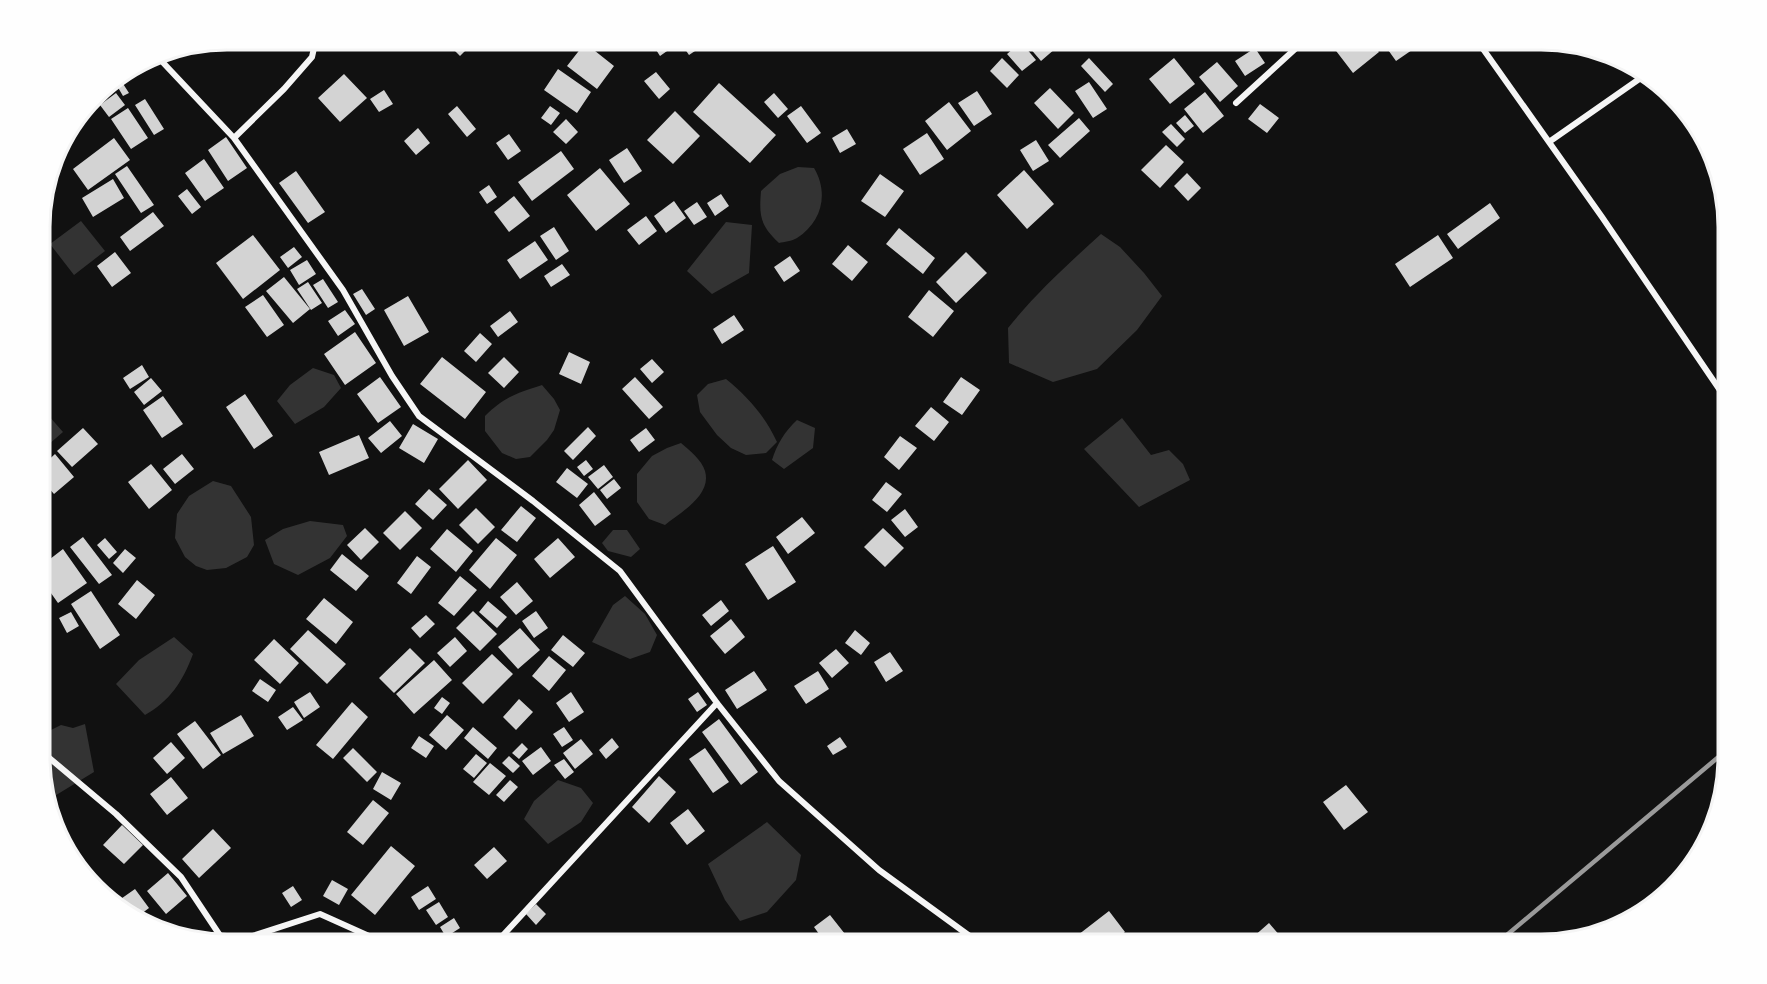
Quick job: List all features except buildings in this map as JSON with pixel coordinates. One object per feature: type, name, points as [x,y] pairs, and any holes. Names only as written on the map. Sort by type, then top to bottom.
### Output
[{"type":"street","points":[[234,138],[284,89],[312,57],[314,50]]},
{"type":"street","points":[[1236,103],[1294,50]]},
{"type":"street","points":[[1484,50],[1717,386]]},
{"type":"street","points":[[162,62],[234,138],[342,290],[392,376],[419,416],[533,501],[620,571],[717,703],[779,781],[879,870],[967,934]]},
{"type":"street","points":[[1549,142],[1639,80]]},
{"type":"street","points":[[504,934],[717,703]]},
{"type":"street","points":[[50,759],[116,814],[181,877],[219,934]]},
{"type":"street","points":[[259,934],[320,914],[365,934]]},
{"type":"shaded area","points":[[798,167],[814,168],[821,187],[820,206],[812,224],[806,231],[795,239],[779,243],[762,220],[761,191],[780,174]]},
{"type":"shaded area","points":[[81,221],[105,251],[74,275],[50,244]]},
{"type":"shaded area","points":[[726,222],[752,225],[749,273],[712,294],[687,271]]},
{"type":"shaded area","points":[[1101,234],[1120,247],[1162,296],[1137,330],[1097,369],[1053,382],[1009,363],[1008,328],[1041,291]]},
{"type":"shaded area","points":[[313,368],[334,375],[341,388],[324,407],[295,424],[277,401],[290,385]]},
{"type":"shaded area","points":[[726,379],[755,408],[777,442],[766,453],[746,455],[731,448],[717,435],[700,412],[697,395],[708,384]]},
{"type":"shaded area","points":[[542,385],[560,410],[554,430],[530,457],[516,459],[502,453],[485,431],[485,416],[511,396]]},
{"type":"shaded area","points":[[50,417],[63,432],[50,443]]},
{"type":"shaded area","points":[[1122,418],[1151,455],[1169,450],[1183,464],[1190,480],[1139,507],[1084,449]]},
{"type":"shaded area","points":[[797,420],[815,428],[813,448],[784,469],[772,460],[782,438]]},
{"type":"shaded area","points":[[681,443],[701,463],[706,480],[704,488],[694,502],[665,525],[649,519],[637,502],[637,474],[652,456]]},
{"type":"shaded area","points":[[213,481],[231,486],[251,517],[254,545],[247,557],[226,568],[207,570],[196,566],[185,557],[175,538],[177,514],[189,496]]},
{"type":"shaded area","points":[[310,521],[343,525],[347,536],[330,558],[298,575],[274,564],[265,540],[283,529]]},
{"type":"shaded area","points":[[613,530],[627,530],[640,549],[631,557],[608,551],[602,543]]},
{"type":"shaded area","points":[[625,596],[645,614],[657,635],[650,652],[630,659],[592,642],[613,605]]},
{"type":"shaded area","points":[[174,637],[193,654],[185,673],[169,697],[145,715],[116,684],[139,660]]},
{"type":"shaded area","points":[[85,724],[94,772],[54,796],[51,781],[50,730],[61,725],[73,728]]},
{"type":"shaded area","points":[[558,780],[581,788],[593,803],[581,822],[548,844],[524,819],[534,801]]},
{"type":"shaded area","points":[[767,822],[801,855],[796,880],[767,912],[740,921],[725,900],[708,864]]},
{"type":"railway","points":[[1508,934],[1717,758]]}]
